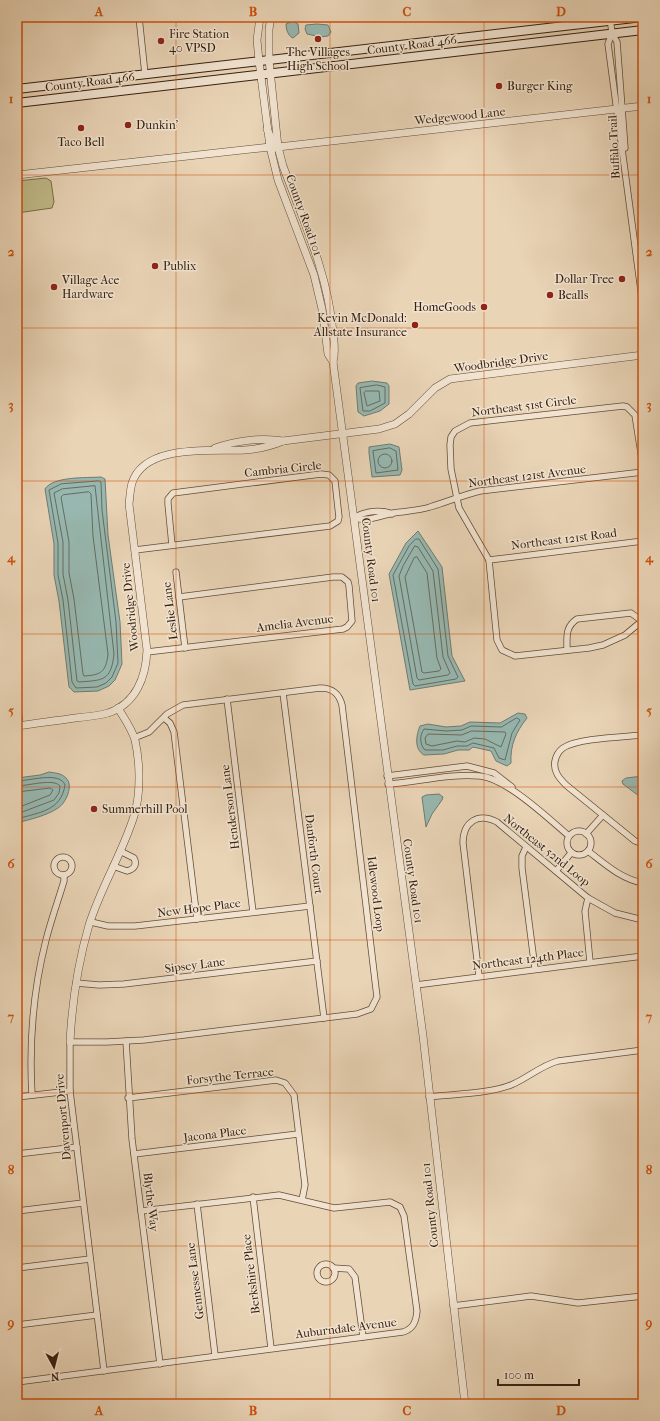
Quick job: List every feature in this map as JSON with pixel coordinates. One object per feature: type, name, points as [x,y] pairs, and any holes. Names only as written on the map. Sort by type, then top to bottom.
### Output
[{"type":"main road","name":"County Road 466","points":[[17,89],[610,19],[643,17]]},
{"type":"main road","name":"County Road 466","points":[[17,103],[643,30]]},
{"type":"street","points":[[139,17],[145,74]]},
{"type":"street","name":"County Road 101","points":[[260,17],[257,40],[270,147],[278,180],[314,274],[320,297],[328,354],[333,362]]},
{"type":"street","name":"County Road 101","points":[[271,17],[268,41],[269,60],[278,147],[283,166],[328,295],[335,354],[333,362],[388,784],[416,985],[465,1404]]},
{"type":"street","points":[[610,19],[612,33]]},
{"type":"street","name":"Buffalo Trail","points":[[612,33],[617,42],[619,109]]},
{"type":"street","name":"Buffalo Trail","points":[[612,33],[608,44],[619,109],[643,306]]},
{"type":"street","name":"Wedgewood Lane","points":[[278,147],[643,106]]},
{"type":"street","points":[[268,129],[273,142],[278,147]]},
{"type":"street","points":[[17,175],[270,147],[277,154],[283,166]]},
{"type":"street","points":[[298,232],[306,230]]},
{"type":"street","points":[[320,297],[328,295]]},
{"type":"street","name":"Woodbridge Drive","points":[[211,450],[247,450],[272,446],[283,441],[379,429],[395,424],[408,414],[435,388],[450,379],[643,355]]},
{"type":"street","name":"Northeast 51st Circle","points":[[643,466],[636,415],[627,407],[623,406],[470,423],[455,431],[451,437],[450,445],[456,497],[463,517],[476,536],[488,560],[497,640],[502,650],[515,656],[604,645],[625,635],[643,621]]},
{"type":"street","name":"Woodridge Drive","points":[[18,726],[99,715],[118,708],[128,700],[140,683],[145,673],[147,652],[129,504],[132,483],[136,474],[151,460],[160,456],[211,450]]},
{"type":"street","name":"Northeast 121st Avenue","points":[[354,518],[360,514],[386,510],[392,514],[430,507],[456,497],[480,491],[643,472]]},
{"type":"street","name":"Cambria Circle","points":[[135,550],[335,524],[340,517],[335,481],[333,477],[326,474],[173,493],[168,499],[172,545]]},
{"type":"street","name":"Northeast 121st Road","points":[[488,560],[643,541]]},
{"type":"street","name":"Leslie Lane","points":[[176,572],[185,648]]},
{"type":"street","name":"Amelia Avenue","points":[[147,652],[347,627],[351,624],[352,617],[349,586],[348,582],[342,577],[179,597]]},
{"type":"street","points":[[567,650],[567,629],[571,623],[577,619],[631,613],[643,621]]},
{"type":"street","name":"Idlewood Loop","points":[[70,1042],[126,1041],[366,1012],[374,1006],[377,997],[342,705],[338,694],[325,688],[183,705],[173,710],[149,732],[134,738]]},
{"type":"street","name":"Danforth Court","points":[[283,693],[324,1018]]},
{"type":"street","name":"Henderson Lane","points":[[227,700],[254,912]]},
{"type":"street","points":[[17,702],[18,726]]},
{"type":"street","name":"Davenport Drive","points":[[104,1371],[70,1091],[70,1042],[76,983],[91,922],[135,815],[138,767],[134,738],[118,708]]},
{"type":"street","points":[[164,718],[170,723],[174,732],[197,919]]},
{"type":"street","points":[[643,734],[573,743],[562,748],[556,757],[554,766],[558,778],[635,841],[643,844]]},
{"type":"street","points":[[387,776],[467,766],[483,769],[494,773],[509,784],[516,792],[569,836]]},
{"type":"street","points":[[388,784],[481,776],[500,783],[516,792]]},
{"type":"street","points":[[586,834],[603,815]]},
{"type":"street","name":"Northeast 52nd Loop","points":[[479,976],[462,843],[464,830],[477,819],[492,819],[588,898],[615,913],[643,920]]},
{"type":"street","points":[[579,831],[586,834],[591,844],[588,851],[578,855],[571,852],[567,846],[569,836],[579,831]]},
{"type":"street","points":[[526,847],[522,856],[522,868],[535,969]]},
{"type":"street","points":[[113,866],[127,871],[134,868],[134,858],[120,850]]},
{"type":"street","points":[[588,851],[620,875],[632,881],[643,883]]},
{"type":"street","points":[[556,871],[571,852]]},
{"type":"street","points":[[32,1095],[31,1041],[37,982],[46,939],[64,881],[64,875]]},
{"type":"street","points":[[588,898],[585,911],[590,962]]},
{"type":"street","name":"New Hope Place","points":[[91,922],[120,927],[310,906]]},
{"type":"street","name":"Northeast 124th Place","points":[[416,985],[643,956]]},
{"type":"street","name":"Sipsey Lane","points":[[76,983],[99,985],[131,984],[317,961]]},
{"type":"street","name":"Blythe Way","points":[[126,1041],[128,1098],[160,1364]]},
{"type":"street","points":[[429,1097],[504,1087],[520,1081],[538,1069],[558,1061],[643,1050]]},
{"type":"street","name":"Forsythe Terrace","points":[[128,1098],[281,1081],[289,1086],[294,1095],[305,1185],[302,1200]]},
{"type":"street","points":[[17,1097],[70,1091]]},
{"type":"street","name":"Jacona Place","points":[[134,1154],[298,1134]]},
{"type":"street","points":[[17,1154],[77,1147]]},
{"type":"street","name":"Auburndale Avenue","points":[[17,1382],[160,1364],[215,1355],[403,1332],[413,1327],[417,1311],[403,1212],[400,1207],[390,1202],[334,1208],[279,1195],[141,1211]]},
{"type":"street","name":"Berkshire Place","points":[[253,1197],[271,1348]]},
{"type":"street","points":[[17,1211],[83,1203]]},
{"type":"street","name":"Gennesse Lane","points":[[197,1204],[215,1355]]},
{"type":"street","points":[[17,1268],[90,1259]]},
{"type":"street","points":[[333,1268],[344,1267],[349,1269],[355,1277],[363,1337]]},
{"type":"street","points":[[453,1306],[531,1296],[578,1303],[643,1296]]},
{"type":"street","points":[[17,1325],[97,1316]]},
{"type":"shaded area","points":[[46,178],[51,181],[54,202],[52,208],[17,213],[17,181]]},
{"type":"water","points":[[293,21],[298,24],[299,33],[293,38],[290,36],[286,28],[286,24]]},
{"type":"water","points":[[306,25],[328,25],[331,32],[328,36],[321,37],[307,34],[305,29]]},
{"type":"water","points":[[372,381],[387,383],[389,386],[389,404],[380,411],[364,416],[358,412],[356,386],[358,383]]},
{"type":"water","points":[[390,444],[399,447],[402,470],[400,475],[372,477],[369,447]]},
{"type":"water","points":[[101,477],[105,479],[108,535],[120,622],[122,664],[115,680],[109,686],[98,691],[74,692],[69,687],[59,601],[54,575],[54,544],[45,489],[55,482],[63,480]]},
{"type":"water","points":[[418,531],[442,567],[452,656],[465,681],[410,690],[389,574],[406,543]]},
{"type":"water","points":[[518,713],[525,714],[527,718],[514,739],[511,763],[507,766],[496,761],[491,751],[473,747],[469,750],[458,750],[444,754],[424,755],[417,746],[420,726],[428,724],[446,727],[461,726],[470,722],[500,723]]},
{"type":"water","points":[[49,772],[62,775],[68,781],[69,789],[64,802],[61,806],[48,813],[17,823],[17,778],[40,775]]},
{"type":"water","points":[[643,776],[643,799],[623,784],[622,781],[626,778]]},
{"type":"water","points":[[439,794],[443,797],[442,800],[432,814],[426,827],[422,797],[426,795]]},
{"type":"place","name":"The Villages High School","points":[[318,39]]},
{"type":"place","name":"Fire Station 40 VPSD","points":[[161,41]]},
{"type":"place","name":"Burger King","points":[[499,86]]},
{"type":"place","name":"Dunkin'","points":[[128,125]]},
{"type":"place","name":"Taco Bell","points":[[81,128]]},
{"type":"place","name":"Publix","points":[[155,266]]},
{"type":"place","name":"Dollar Tree","points":[[622,279]]},
{"type":"place","name":"Village Ace Hardware","points":[[54,287]]},
{"type":"place","name":"Bealls","points":[[550,295]]},
{"type":"place","name":"HomeGoods","points":[[484,307]]},
{"type":"place","name":"Kevin McDonald: Allstate Insurance","points":[[415,325]]},
{"type":"place","name":"Summerhill Pool","points":[[94,809]]}]
